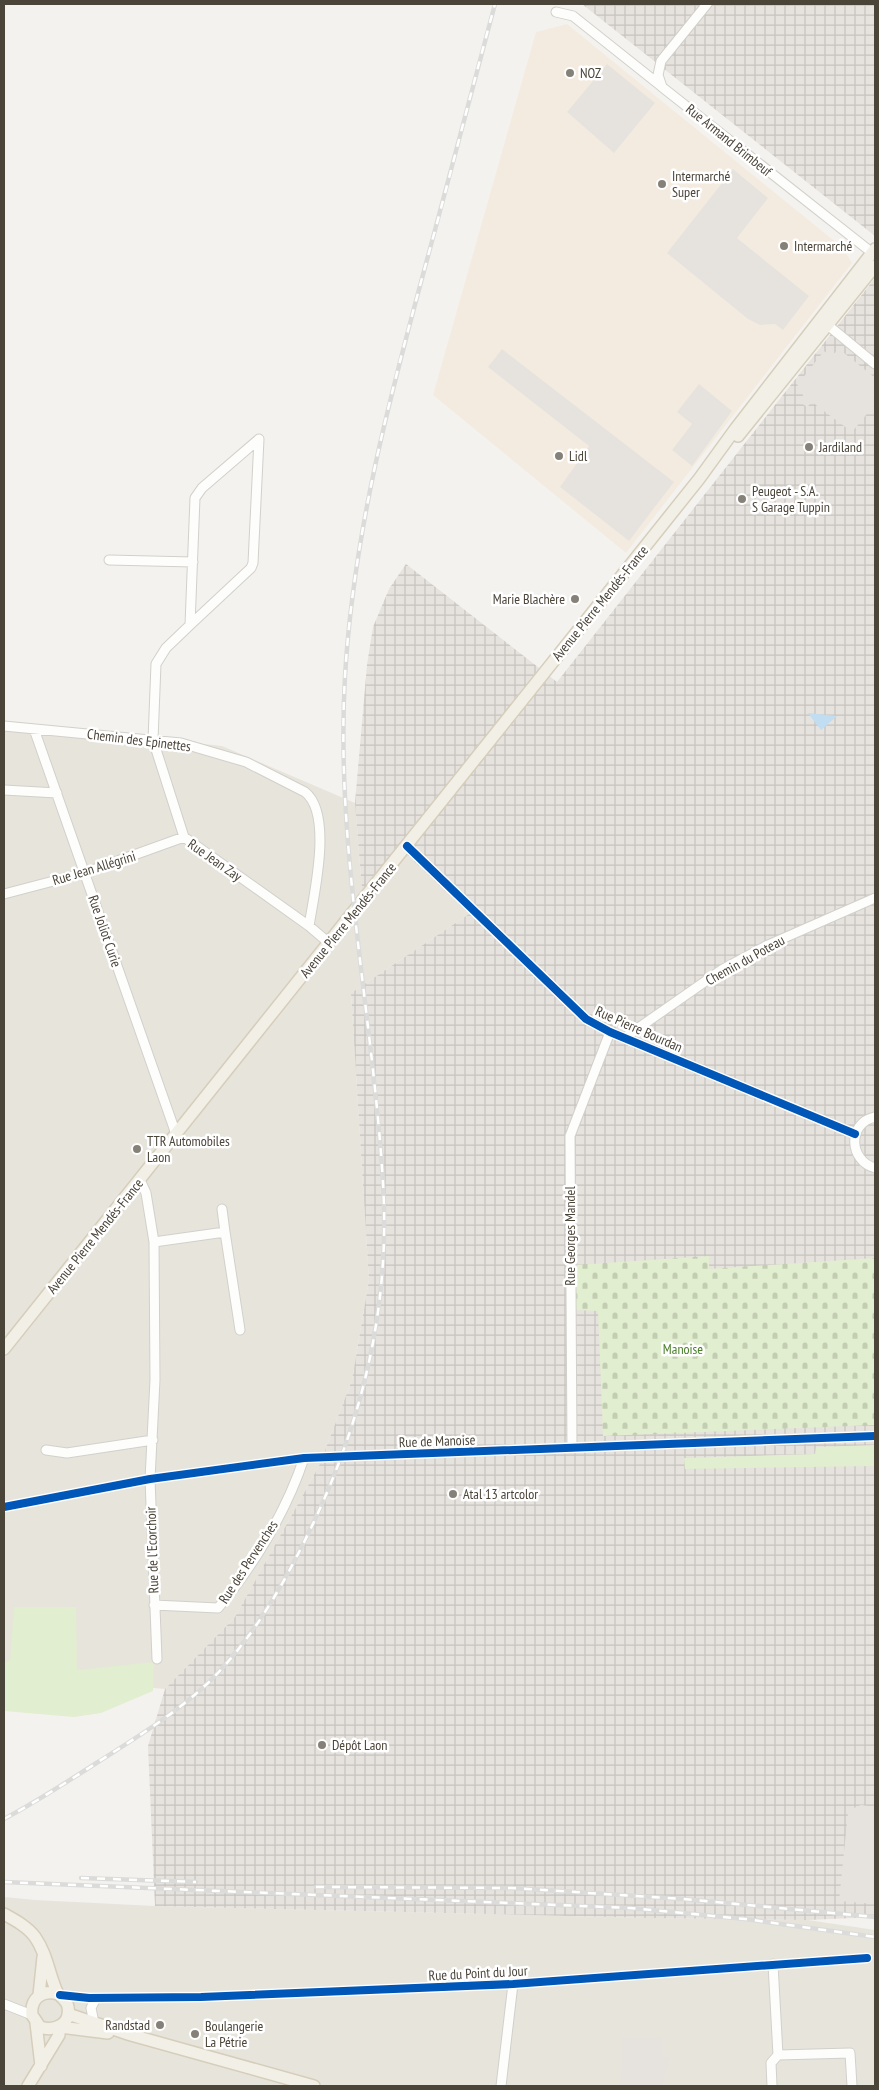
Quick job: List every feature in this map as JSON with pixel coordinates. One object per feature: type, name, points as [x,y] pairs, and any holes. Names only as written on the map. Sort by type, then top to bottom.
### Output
[{"type":"main road","name":"Avenue Pierre Mendés-France","points":[[4,1349],[709,466],[741,433],[874,252]]},
{"type":"main road","name":"Avenue Pierre Mendés-France","points":[[822,325],[875,266]]},
{"type":"main road","points":[[4,1914],[35,1937],[59,1994],[64,1999],[69,2011],[94,2023],[131,2035],[314,2086]]},
{"type":"main road","points":[[41,2066],[32,2004],[39,1995],[43,1953]]},
{"type":"main road","points":[[39,1995],[49,1992],[59,1994]]},
{"type":"main road","points":[[28,2086],[59,2035],[59,2027],[69,2011]]},
{"type":"main road","points":[[34,2019],[46,2029],[59,2027],[131,2035]]},
{"type":"street","points":[[662,87],[658,75],[661,61],[707,4]]},
{"type":"street","name":"Rue Armand Brimbeuf","points":[[556,12],[573,16],[874,252]]},
{"type":"street","points":[[822,325],[875,364]]},
{"type":"street","name":"Rue Jean Zay","points":[[193,562],[197,494],[259,439],[253,563],[243,575],[166,648],[156,664],[153,740],[184,837],[309,926],[329,943]]},
{"type":"street","points":[[109,560],[193,562],[190,625]]},
{"type":"street","name":"Chemin des Epinettes","points":[[4,726],[153,740],[200,748],[246,762],[305,792],[312,798],[316,806],[320,851],[309,926]]},
{"type":"street","name":"Rue Joliot Curie","points":[[34,729],[176,1134]]},
{"type":"street","points":[[4,790],[57,794]]},
{"type":"street","name":"Rue Jean Allégrini","points":[[4,894],[84,873],[184,837]]},
{"type":"street","name":"Rue Pierre Bourdan","points":[[407,846],[586,1019],[624,1038],[855,1134]]},
{"type":"street","name":"Chemin du Poteau","points":[[624,1038],[723,969],[768,945],[875,898]]},
{"type":"street","name":"Rue Georges Mandel","points":[[572,1448],[570,1136],[610,1032]]},
{"type":"street","points":[[875,1117],[862,1124],[855,1134],[855,1149],[858,1156],[863,1162],[875,1168]]},
{"type":"street","name":"Rue de l'Ecorchoir","points":[[140,1180],[146,1193],[154,1242],[155,1380],[150,1479],[157,1659]]},
{"type":"street","points":[[222,1209],[240,1330]]},
{"type":"street","points":[[154,1242],[225,1232]]},
{"type":"street","name":"Rue de Manoise","points":[[4,1507],[150,1479],[304,1458],[875,1436]]},
{"type":"street","points":[[46,1450],[67,1453],[153,1440]]},
{"type":"street","name":"Rue des Pervenches","points":[[154,1605],[218,1608],[230,1594],[261,1547],[288,1498],[304,1458]]},
{"type":"street","name":"Rue du Point du Jour","points":[[59,1994],[92,1998],[201,1997],[514,1984],[866,1958]]},
{"type":"street","points":[[772,2086],[771,2063],[778,2055],[773,1964]]},
{"type":"street","points":[[501,2086],[514,1984]]},
{"type":"street","points":[[69,2011],[92,1998]]},
{"type":"street","points":[[92,1998],[91,2008],[94,2023]]},
{"type":"street","points":[[4,2004],[34,2019]]},
{"type":"street","points":[[778,2055],[850,2052],[852,2086]]},
{"type":"shaded area","points":[[582,4],[875,4],[875,236]]},
{"type":"shaded area","points":[[567,24],[843,248],[852,263],[626,553],[433,395],[536,32]]},
{"type":"shaded area","points":[[607,64],[655,103],[614,153],[567,112]]},
{"type":"shaded area","points":[[733,169],[768,198],[737,238],[809,296],[783,330],[775,324],[760,325],[748,319],[667,253]]},
{"type":"shaded area","points":[[875,278],[875,1917],[808,1920],[650,1918],[155,1906],[148,1746],[165,1689],[235,1617],[319,1466],[352,1380],[369,1280],[351,993],[469,914],[399,847],[362,890],[355,803],[367,665],[373,627],[389,589],[406,564],[557,682]]},
{"type":"shaded area","points":[[838,348],[875,378],[875,404],[852,432],[812,402],[807,407],[800,402],[803,396],[802,389],[797,385],[824,351],[828,354],[835,353]]},
{"type":"shaded area","points":[[502,349],[674,482],[629,541],[560,487],[589,446],[488,367]]},
{"type":"shaded area","points":[[699,384],[732,411],[692,466],[672,450],[692,424],[677,412]]},
{"type":"shaded area","points":[[4,722],[222,746],[355,803],[362,890],[399,847],[469,914],[351,993],[369,1280],[352,1380],[319,1466],[235,1617],[165,1689],[4,1675]]},
{"type":"shaded area","points":[[861,1805],[875,1807],[875,1904],[839,1901],[848,1813]]},
{"type":"shaded area","points":[[4,1897],[155,1906],[808,1920],[875,1930],[875,2086],[4,2086]]},
{"type":"shaded area","points":[[662,2037],[663,2057],[670,2057],[662,2086],[620,2086],[623,2038]]},
{"type":"green space","name":"Manoise","points":[[709,1256],[709,1269],[875,1258],[875,1425],[603,1436],[598,1311],[575,1310],[575,1265]]},
{"type":"green space","points":[[875,1445],[875,1466],[685,1469],[684,1458],[815,1454],[816,1447]]},
{"type":"green space","points":[[14,1607],[76,1607],[77,1670],[154,1662],[153,1691],[101,1713],[74,1717],[4,1711],[4,1662],[10,1661]]},
{"type":"water","points":[[808,713],[837,716],[821,730]]},
{"type":"railway","points":[[4,1819],[63,1784],[171,1714],[211,1680],[236,1652],[278,1591],[318,1513],[337,1468],[366,1376],[382,1281],[384,1233],[383,1183],[378,1120],[356,930],[345,803],[343,740],[345,676],[350,620],[366,512],[389,405],[495,4]]},
{"type":"railway","points":[[81,1878],[196,1882]]},
{"type":"railway","points":[[4,1882],[630,1908],[745,1919],[875,1937]]},
{"type":"railway","points":[[316,1887],[512,1888],[683,1899],[875,1917]]},
{"type":"cycle path","points":[[407,846],[586,1019],[610,1032],[855,1134]]},
{"type":"cycle path","points":[[4,1507],[150,1479],[304,1458],[875,1436]]},
{"type":"cycle path","points":[[60,1995],[89,1998],[201,1997],[513,1984],[867,1958]]},
{"type":"place","name":"NOZ","points":[[570,73]]},
{"type":"place","name":"Intermarché Super","points":[[662,184]]},
{"type":"place","name":"Intermarché","points":[[784,246]]},
{"type":"place","name":"Jardiland","points":[[809,447]]},
{"type":"place","name":"Lidl","points":[[559,456]]},
{"type":"place","name":"Peugeot - S.A. S Garage Tuppin","points":[[742,499]]},
{"type":"place","name":"Marie Blachère","points":[[575,599]]},
{"type":"place","name":"TTR Automobiles Laon","points":[[137,1149]]},
{"type":"place","name":"Atal 13 artcolor","points":[[453,1494]]},
{"type":"place","name":"Dépôt Laon","points":[[322,1745]]},
{"type":"place","name":"Randstad","points":[[160,2025]]},
{"type":"place","name":"Boulangerie La Pétrie","points":[[195,2034]]}]
